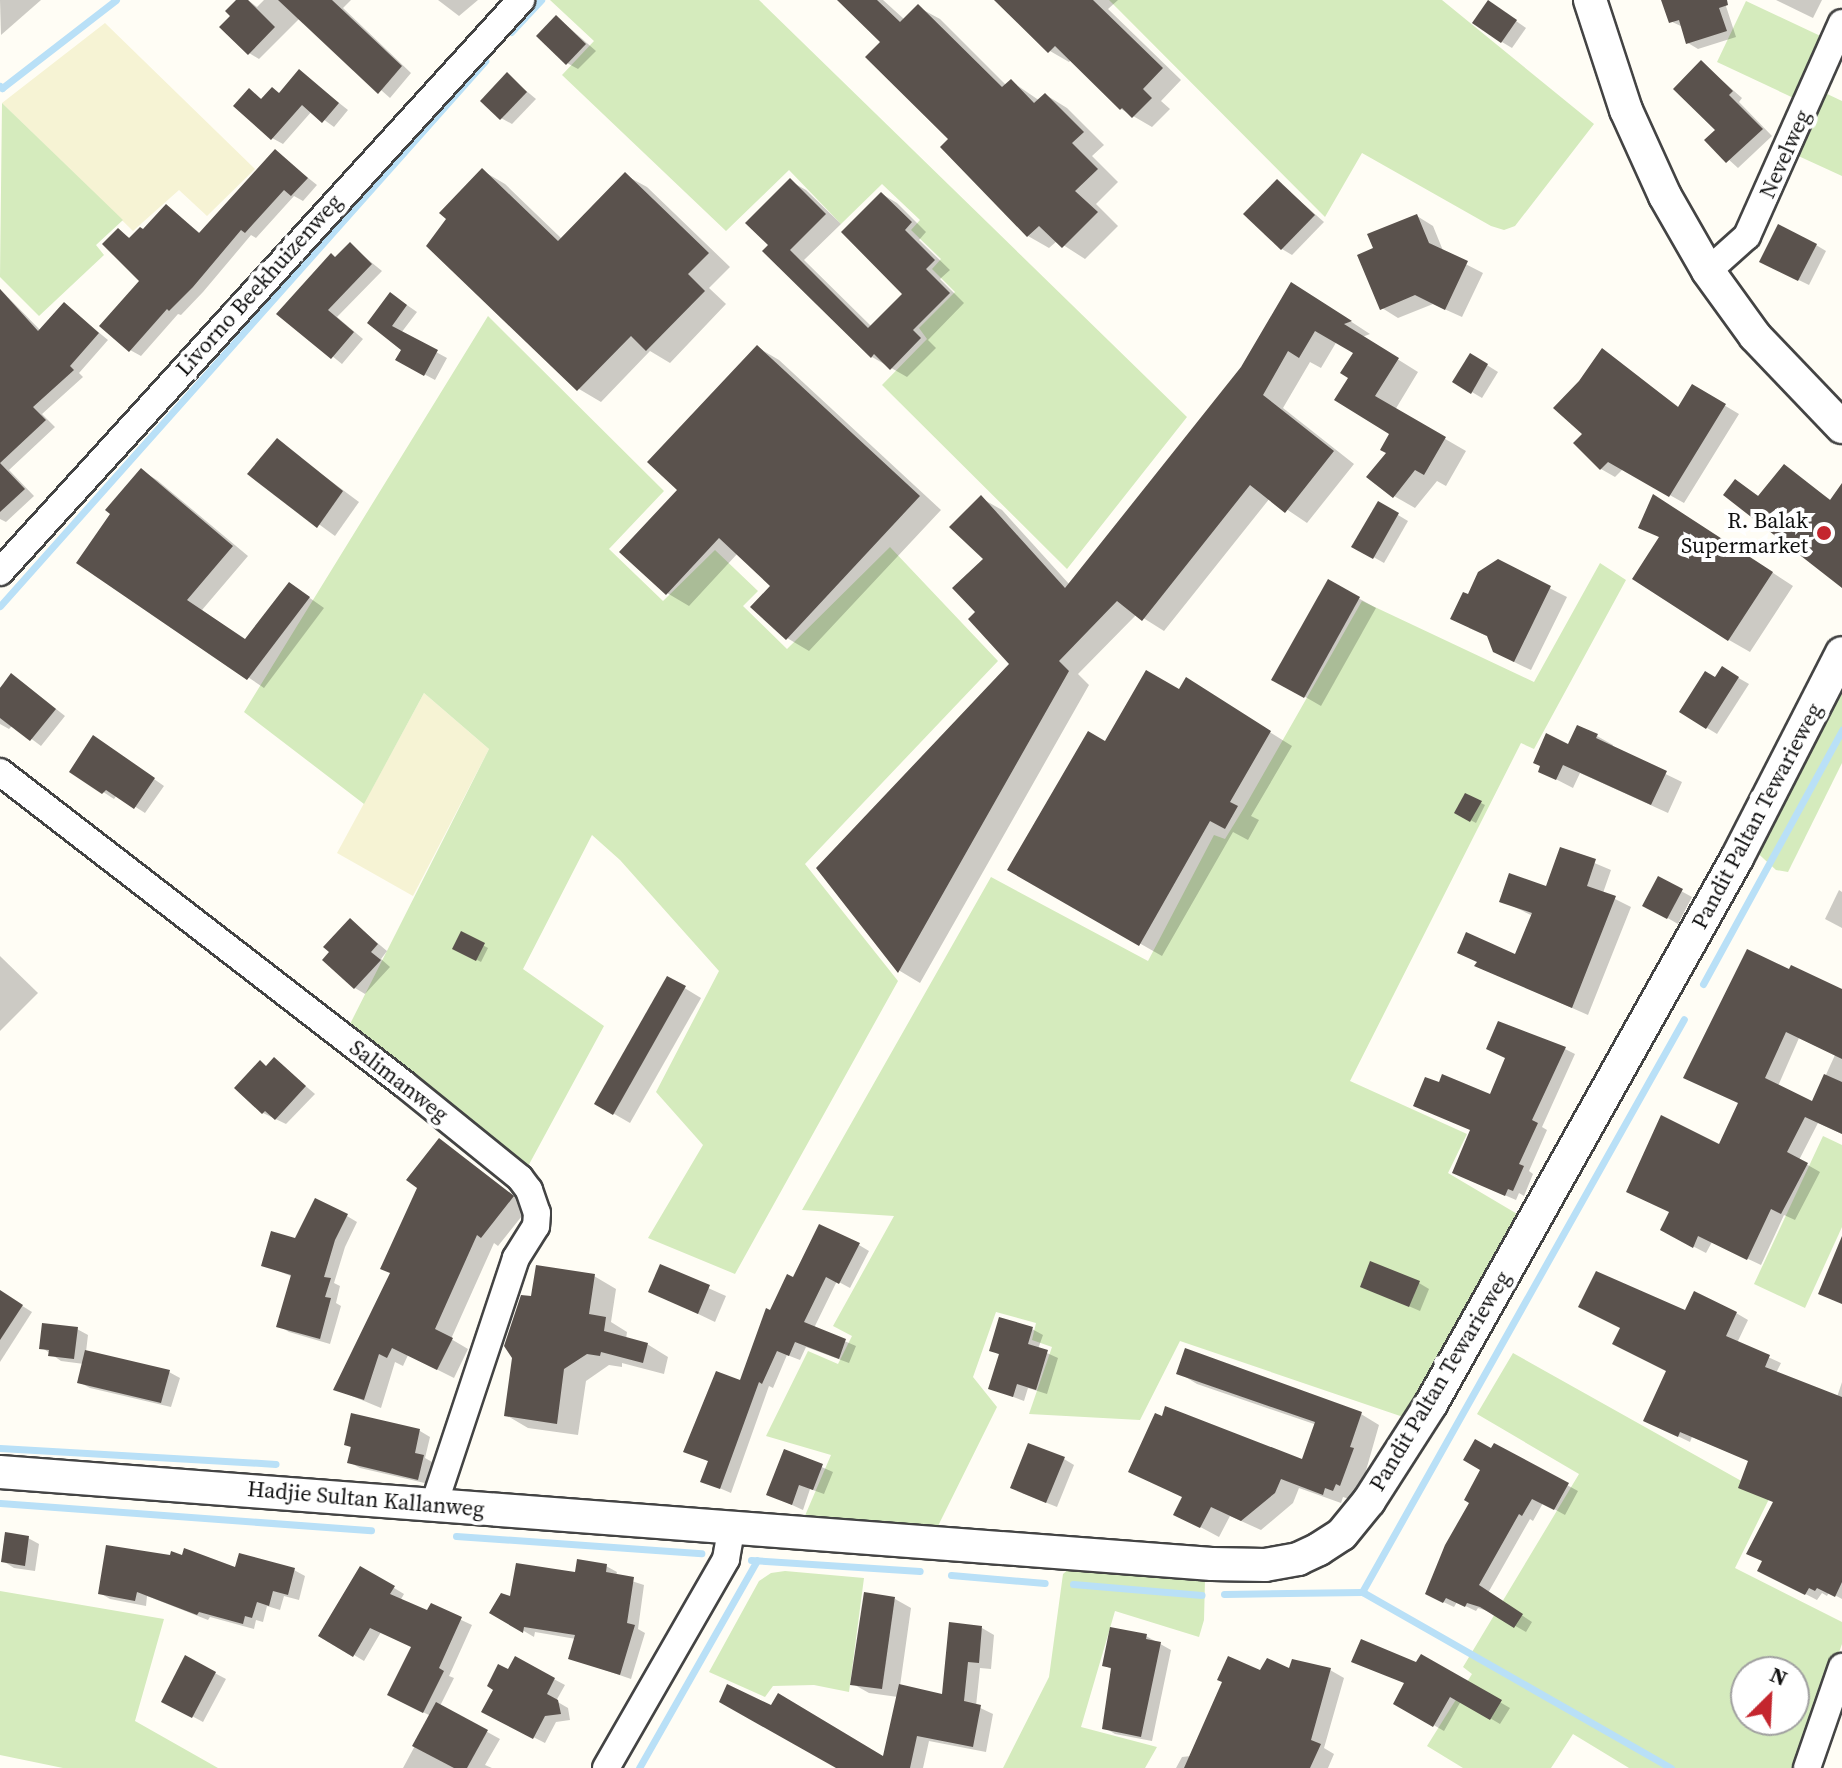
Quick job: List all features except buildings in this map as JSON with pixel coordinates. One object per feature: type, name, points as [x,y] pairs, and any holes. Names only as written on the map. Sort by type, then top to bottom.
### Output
[{"type":"street","name":"Livorno Beekhuizenweg","points":[[0,572],[521,0]]},
{"type":"street","points":[[1590,0],[1626,110],[1665,196],[1708,271],[1755,336],[1842,427]]},
{"type":"street","name":"Nevelweg","points":[[1708,271],[1747,236],[1842,23]]},
{"type":"street","name":"Pandit Paltan Tewarieweg","points":[[731,1530],[1265,1565],[1298,1559],[1342,1534],[1369,1501],[1438,1393],[1737,858],[1842,653]]},
{"type":"street","name":"Salimanweg","points":[[0,772],[404,1084],[520,1178],[529,1190],[537,1213],[536,1226],[516,1258],[434,1505]]},
{"type":"street","name":"Hadjie Sultan Kallanweg","points":[[0,1472],[731,1530]]},
{"type":"street","points":[[606,1768],[726,1559],[731,1530]]},
{"type":"street","points":[[1807,1768],[1842,1667]]},
{"type":"shaded area","points":[[105,23],[255,169],[207,216],[179,190],[133,231],[2,103]]},
{"type":"shaded area","points":[[424,693],[489,749],[413,896],[337,853]]},
{"type":"green space","points":[[550,0],[759,0],[1187,417],[1067,569],[882,385],[927,339],[919,328],[955,292],[932,269],[941,259],[911,230],[920,220],[882,184],[841,224],[789,170],[726,231],[562,75],[594,41]]},
{"type":"green space","points":[[1109,0],[1442,0],[1594,124],[1515,226],[1504,230],[1491,226],[1362,153],[1325,217]]},
{"type":"green space","points":[[1746,1],[1829,40],[1800,101],[1717,62]]},
{"type":"green space","points":[[1823,92],[1842,101],[1842,176],[1794,154]]},
{"type":"green space","points":[[2,103],[123,220],[96,245],[104,255],[39,316],[0,277]]},
{"type":"green space","points":[[488,316],[664,491],[609,549],[663,601],[715,550],[758,591],[743,606],[787,649],[890,547],[998,661],[805,864],[898,981],[735,1274],[648,1238],[703,1145],[656,1092],[719,971],[620,860],[592,835],[523,969],[604,1026],[526,1170],[347,1030],[489,749],[424,693],[364,804],[244,712]]},
{"type":"green space","points":[[1600,563],[1626,580],[1534,749],[1521,743],[1350,1081],[1467,1134],[1448,1173],[1524,1218],[1412,1420],[1180,1341],[1140,1420],[1029,1414],[1052,1347],[1032,1340],[1036,1323],[996,1312],[973,1377],[997,1407],[937,1528],[801,1525],[831,1455],[766,1436],[808,1351],[838,1364],[852,1336],[833,1326],[894,1216],[802,1210],[991,877],[1148,961],[1214,835],[1225,839],[1362,601],[1534,682]]},
{"type":"green space","points":[[1842,677],[1842,763],[1788,872],[1776,870],[1752,848]]},
{"type":"green space","points":[[1823,1136],[1842,1145],[1842,1227],[1805,1308],[1754,1284]]},
{"type":"green space","points":[[1513,1353],[1770,1497],[1735,1568],[1842,1622],[1842,1644],[1810,1734],[1810,1656],[1730,1656],[1730,1736],[1809,1736],[1798,1768],[1629,1768],[1573,1734],[1551,1768],[1463,1768],[1427,1746],[1472,1674],[1463,1667],[1579,1474],[1477,1414]]},
{"type":"green space","points":[[1071,1567],[1202,1576],[1205,1580],[1204,1620],[1199,1637],[1115,1611],[1081,1727],[1157,1747],[1145,1768],[1003,1768],[1049,1677],[1063,1574]]},
{"type":"green space","points":[[785,1571],[864,1578],[849,1692],[814,1685],[773,1686],[765,1697],[709,1672],[759,1581],[771,1573]]},
{"type":"green space","points":[[0,1591],[164,1619],[135,1721],[218,1768],[63,1768],[0,1755]]},
{"type":"waterway","points":[[0,86],[2,88],[116,0]]},
{"type":"waterway","points":[[511,32],[541,0]]},
{"type":"waterway","points":[[0,606],[485,61]]},
{"type":"waterway","points":[[1703,984],[1842,730]]},
{"type":"waterway","points":[[1671,1768],[1362,1592],[1684,1019]]},
{"type":"waterway","points":[[0,1448],[276,1464]]},
{"type":"waterway","points":[[0,1503],[371,1530]]},
{"type":"waterway","points":[[456,1536],[701,1553]]},
{"type":"waterway","points":[[751,1560],[920,1571]]},
{"type":"waterway","points":[[639,1768],[757,1560]]},
{"type":"waterway","points":[[951,1575],[1045,1583]]},
{"type":"waterway","points":[[1073,1584],[1202,1595]]},
{"type":"waterway","points":[[1224,1594],[1362,1592]]},
{"type":"place","name":"R. Balak Supermarket","points":[[1824,533]]}]
